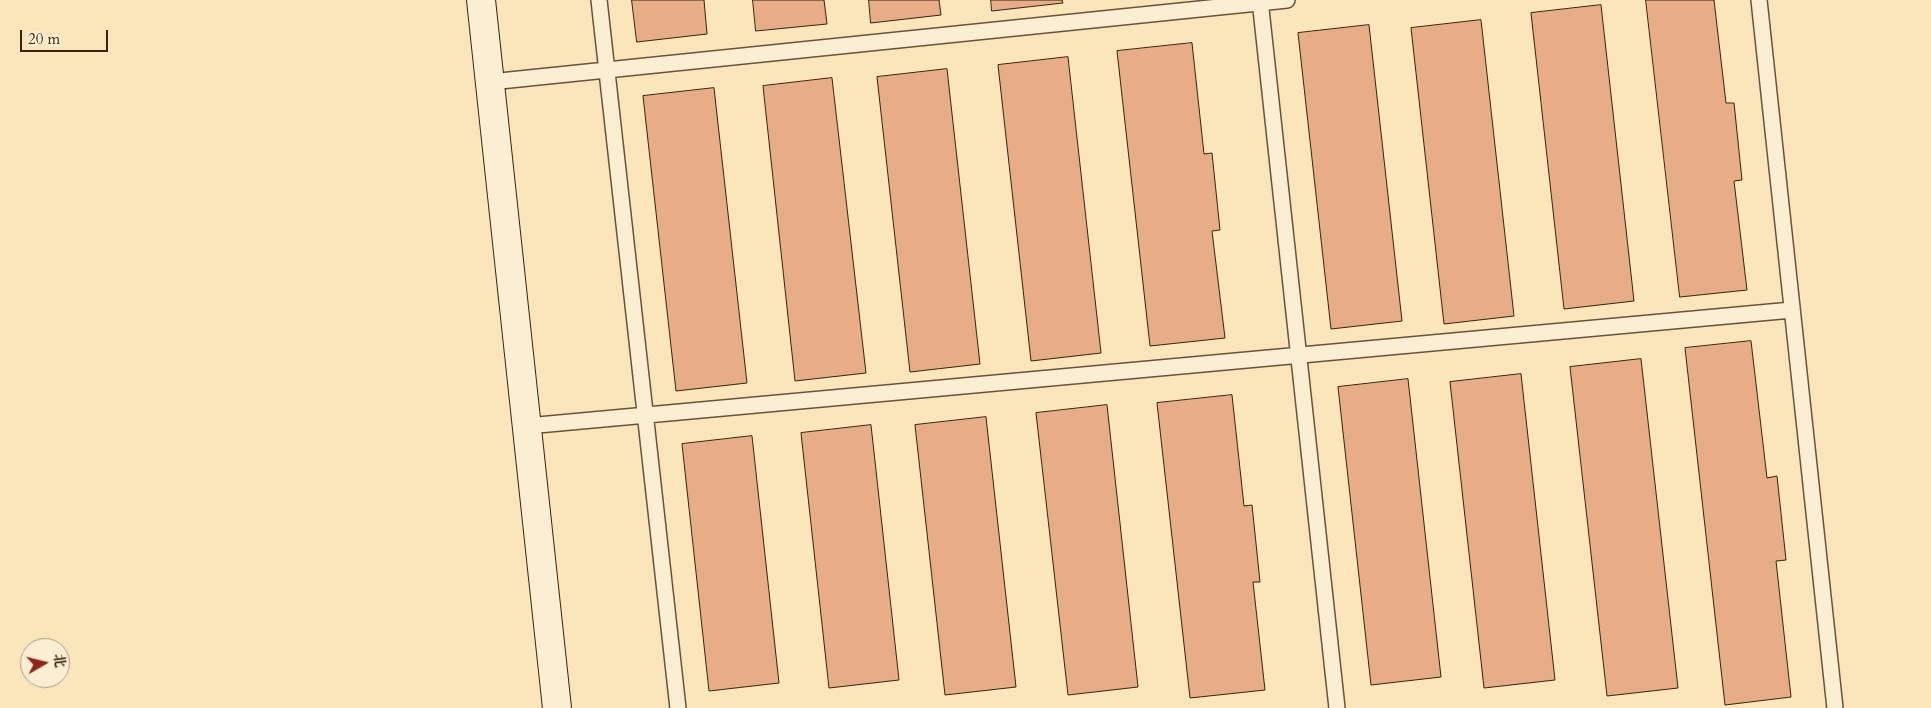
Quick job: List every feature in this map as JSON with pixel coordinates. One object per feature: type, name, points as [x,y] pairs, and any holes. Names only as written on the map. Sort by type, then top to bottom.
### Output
[{"type":"street","points":[[482,0],[556,708]]},
{"type":"lane","points":[[599,0],[678,708]]},
{"type":"lane","points":[[490,82],[1260,1],[1286,0]]},
{"type":"lane","points":[[1758,0],[1836,708]]},
{"type":"lane","points":[[1260,1],[1337,708]]},
{"type":"lane","points":[[527,426],[1792,310]]},
{"type":"building","points":[[632,0],[704,0],[707,34],[637,42]]},
{"type":"building","points":[[753,0],[824,0],[827,24],[756,31]]},
{"type":"building","points":[[869,0],[939,0],[941,15],[871,23]]},
{"type":"building","points":[[991,0],[1062,0],[1063,3],[992,11]]},
{"type":"building","points":[[1646,0],[1714,0],[1726,103],[1734,103],[1742,180],[1734,181],[1747,290],[1680,297]]},
{"type":"building","points":[[1601,5],[1634,301],[1564,309],[1531,13]]},
{"type":"building","points":[[1481,20],[1514,316],[1444,324],[1411,28]]},
{"type":"building","points":[[1369,25],[1402,321],[1331,329],[1298,33]]},
{"type":"building","points":[[1192,43],[1204,154],[1212,153],[1220,230],[1212,231],[1225,338],[1150,346],[1117,51]]},
{"type":"building","points":[[1068,57],[1101,353],[1031,361],[998,65]]},
{"type":"building","points":[[947,69],[980,364],[910,372],[877,77]]},
{"type":"building","points":[[832,78],[866,373],[795,381],[763,86]]},
{"type":"building","points":[[714,88],[747,383],[676,391],[643,96]]},
{"type":"building","points":[[1751,341],[1767,478],[1777,476],[1786,560],[1776,561],[1791,697],[1725,705],[1685,348]]},
{"type":"building","points":[[1641,359],[1678,688],[1607,696],[1570,367]]},
{"type":"building","points":[[1521,374],[1555,680],[1484,688],[1450,382]]},
{"type":"building","points":[[1408,379],[1441,677],[1371,685],[1338,387]]},
{"type":"building","points":[[1232,395],[1244,506],[1252,505],[1260,582],[1253,582],[1265,690],[1190,698],[1157,403]]},
{"type":"building","points":[[1107,405],[1138,687],[1068,695],[1036,413]]},
{"type":"building","points":[[986,417],[1016,687],[945,695],[915,425]]},
{"type":"building","points":[[871,425],[899,680],[829,688],[801,433]]},
{"type":"building","points":[[752,436],[779,683],[709,691],[682,444]]}]
